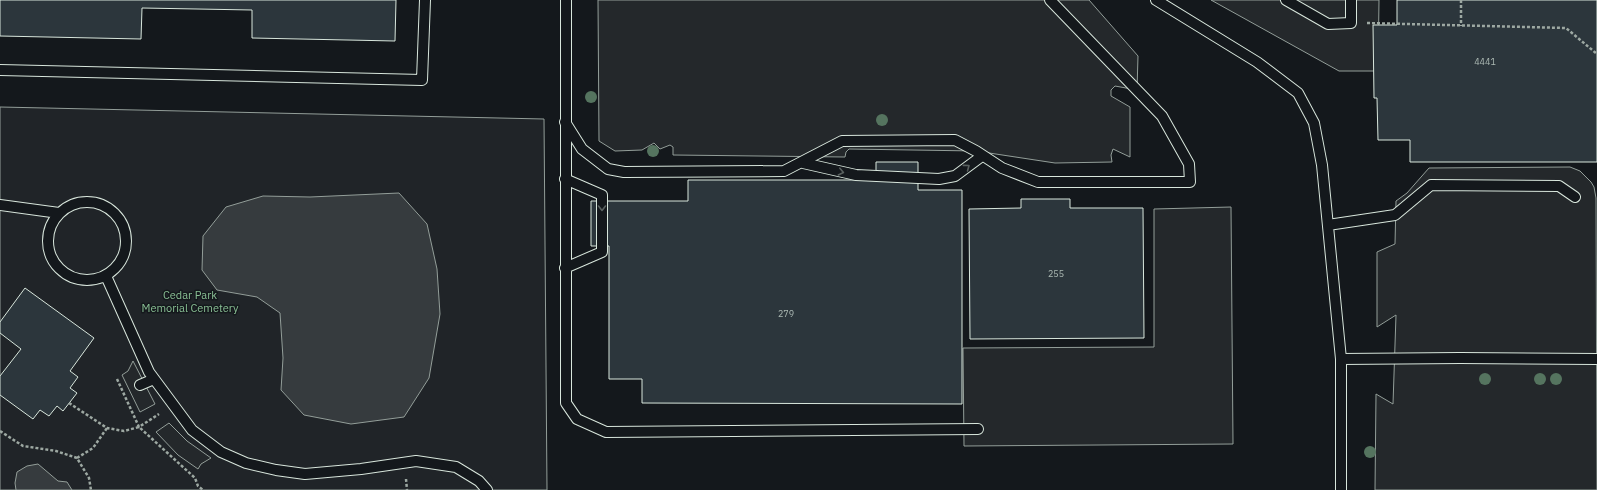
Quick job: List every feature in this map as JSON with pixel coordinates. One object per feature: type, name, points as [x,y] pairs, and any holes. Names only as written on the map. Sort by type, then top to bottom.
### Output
[{"type":"lane","points":[[0,70],[422,80],[425,0]]},
{"type":"lane","points":[[566,0],[566,404],[577,419],[606,432],[978,429]]},
{"type":"lane","points":[[566,122],[582,149],[608,169],[624,172],[784,171],[803,163],[842,142],[954,140],[976,151],[1002,168],[1038,182],[1190,182],[1189,164],[1162,116],[1050,0]]},
{"type":"lane","points":[[1156,0],[1258,62],[1298,93],[1314,123],[1322,165],[1341,359],[1341,490]]},
{"type":"lane","points":[[1286,0],[1328,24],[1351,22],[1351,0]]},
{"type":"lane","points":[[803,163],[856,175],[939,179],[955,176],[982,156]]},
{"type":"lane","points":[[565,179],[602,195],[602,252],[566,268]]},
{"type":"lane","points":[[1328,225],[1395,215],[1431,185],[1559,186],[1575,198]]},
{"type":"lane","points":[[79,202],[101,204],[119,218],[127,238],[122,260],[106,276],[84,280],[63,273],[50,255],[48,233],[59,213],[79,202]]},
{"type":"lane","points":[[0,205],[59,213]]},
{"type":"lane","points":[[106,276],[149,372],[192,430],[221,452],[246,463],[276,470],[305,474],[361,469],[416,461],[456,467],[479,481],[487,490]]},
{"type":"lane","points":[[1341,359],[1597,359]]},
{"type":"lane","points":[[140,385],[154,379]]},
{"type":"path","points":[[1461,0],[1461,26]]},
{"type":"path","points":[[1351,22],[1566,28],[1597,54]]},
{"type":"path","points":[[117,379],[139,427],[195,478],[197,488],[203,490]]},
{"type":"path","points":[[69,403],[107,428],[124,431],[139,427],[173,405]]},
{"type":"path","points":[[77,458],[93,448],[107,428]]},
{"type":"path","points":[[0,431],[23,446],[56,451],[77,458],[89,478],[91,490]]},
{"type":"green space","name":"Cedar Park Memorial Cemetery","points":[[0,107],[544,119],[547,490],[0,490]]},
{"type":"shaded area","points":[[598,0],[1089,0],[1138,56],[1137,90],[1115,86],[1111,90],[1111,96],[1130,107],[1130,157],[1113,149],[1111,155],[1112,162],[1055,163],[976,151],[849,149],[846,152],[845,157],[673,155],[673,147],[670,145],[660,149],[654,143],[642,150],[615,151],[599,141]]},
{"type":"shaded area","points":[[1211,0],[1379,0],[1378,71],[1339,71]]},
{"type":"shaded area","points":[[1570,167],[1580,171],[1591,182],[1594,187],[1596,198],[1597,490],[1375,490],[1376,394],[1393,404],[1396,315],[1377,327],[1377,252],[1395,244],[1396,201],[1407,193],[1429,168]]},
{"type":"shaded area","points":[[399,193],[427,224],[437,269],[440,314],[429,378],[404,417],[351,424],[304,415],[281,390],[283,358],[280,313],[257,297],[217,290],[202,270],[203,236],[226,207],[263,196],[310,197]]},
{"type":"shaded area","points":[[1231,207],[1233,444],[964,446],[963,348],[1154,347],[1154,209]]},
{"type":"shaded area","points":[[133,361],[155,404],[140,412],[122,375],[128,371]]},
{"type":"shaded area","points":[[169,423],[187,441],[211,458],[201,464],[198,469],[178,455],[156,432]]},
{"type":"shaded area","points":[[38,464],[58,481],[67,482],[72,490],[16,490],[15,483],[17,472],[27,466]]},
{"type":"building","points":[[0,0],[396,0],[395,41],[252,38],[252,10],[142,8],[141,39],[0,36]]},
{"type":"building","points":[[1397,0],[1597,0],[1597,162],[1410,162],[1410,140],[1378,140],[1377,98],[1374,98],[1373,25],[1397,25]]},
{"type":"building","points":[[876,162],[918,162],[918,190],[962,190],[962,404],[642,403],[642,379],[609,379],[609,246],[591,246],[591,201],[688,201],[688,180],[876,180]]},
{"type":"building","points":[[1021,199],[1070,199],[1070,208],[1143,208],[1144,338],[970,339],[969,209],[1021,208]]},
{"type":"building","points":[[25,288],[94,338],[70,371],[78,377],[70,388],[77,393],[63,411],[57,406],[49,416],[40,410],[33,419],[0,395],[0,376],[21,349],[0,333],[0,322]]}]
